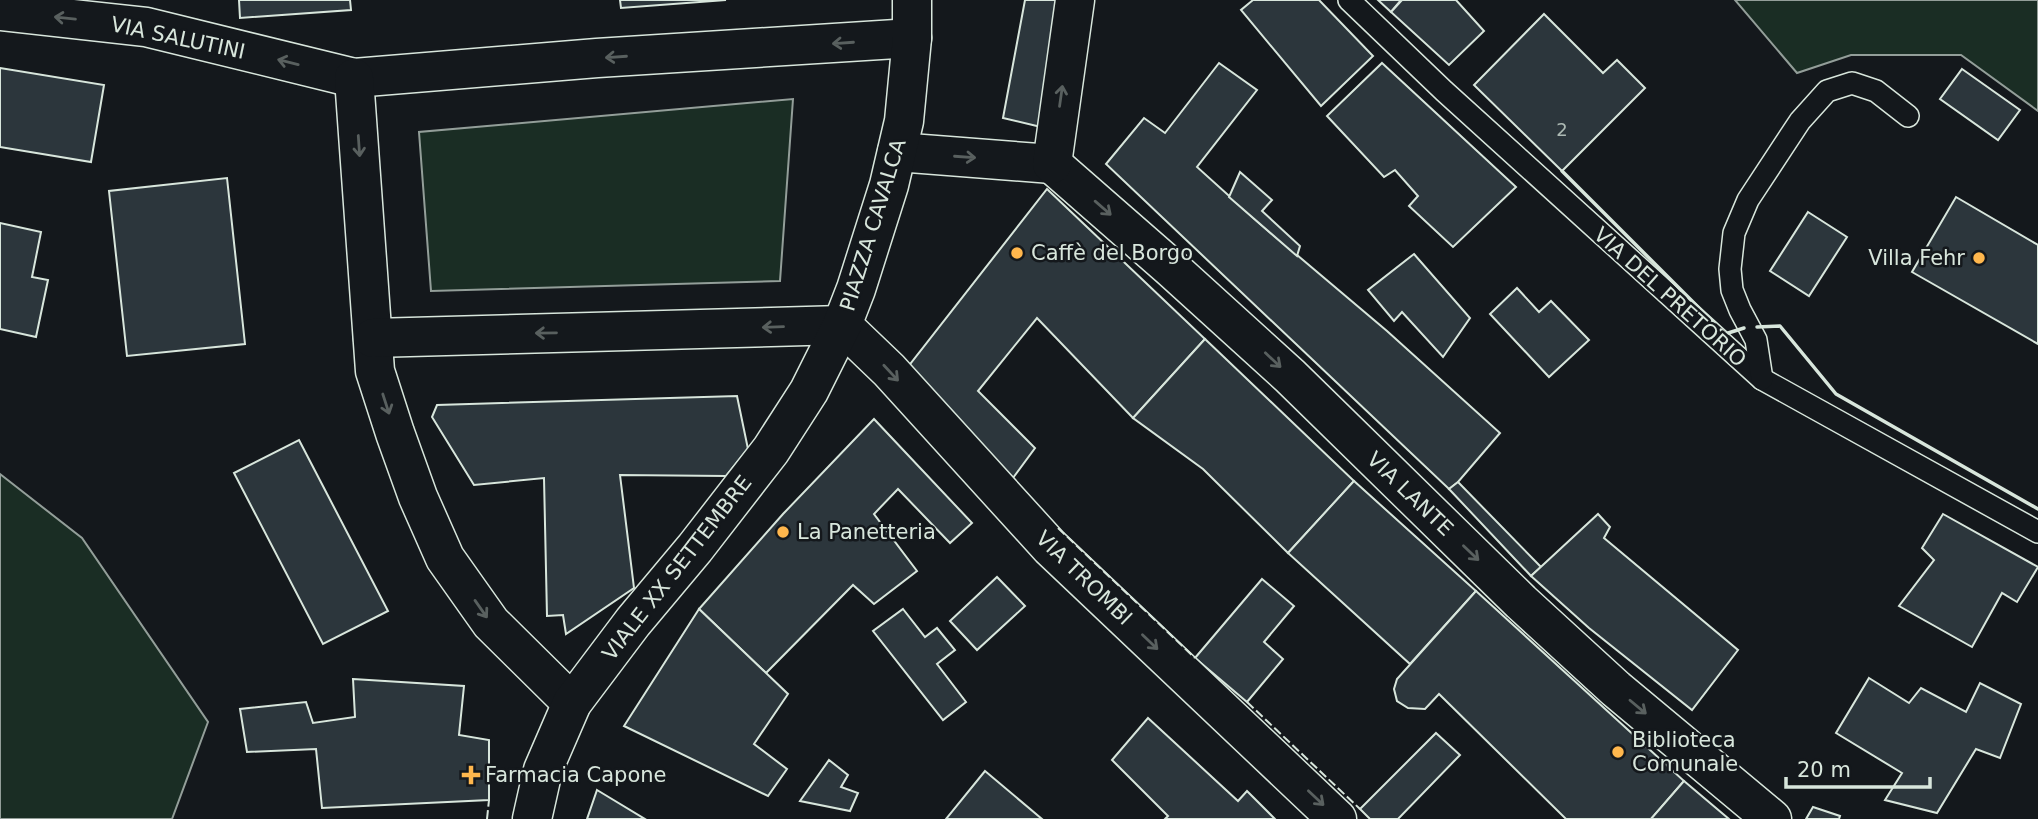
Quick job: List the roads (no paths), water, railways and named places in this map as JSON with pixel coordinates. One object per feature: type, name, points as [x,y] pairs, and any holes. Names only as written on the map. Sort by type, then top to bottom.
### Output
[{"type":"street","name":"PIAZZA CAVALCA","points":[[373,338],[842,325],[881,212],[904,121],[912,38],[912,0]]},
{"type":"street","points":[[897,152],[1052,164],[1075,0]]},
{"type":"street","name":"VIA SALUTINI","points":[[0,11],[148,13],[354,78]]},
{"type":"street","points":[[572,703],[491,623],[445,558],[395,433],[375,371],[354,78],[597,58],[912,38]]},
{"type":"street","name":"VIA LANTE","points":[[1052,164],[1290,376],[1521,602],[1616,689],[1772,819]]},
{"type":"street","name":"VIALE XX SETTEMBRE","points":[[532,819],[543,770],[572,703],[633,622],[771,450],[809,391],[842,325]]},
{"type":"street","name":"VIA TROMBI","points":[[842,325],[889,370],[1050,547],[1337,819]]},
{"type":"lane","name":"VIA DEL PRETORIO","points":[[1349,0],[1484,129],[1762,379],[2038,533]]},
{"type":"lane","points":[[1762,379],[1756,340],[1732,290],[1730,269],[1734,233],[1748,200],[1800,121],[1827,91],[1852,83],[1876,91],[1908,116]]},
{"type":"place","name":"Caffè del Borgo","points":[[1017,253]]},
{"type":"place","name":"Villa Fehr","points":[[1979,258]]},
{"type":"place","name":"La Panetteria","points":[[783,532]]},
{"type":"place","name":"Biblioteca Comunale","points":[[1618,752]]},
{"type":"place","name":"Farmacia Capone","points":[[471,775]]}]
